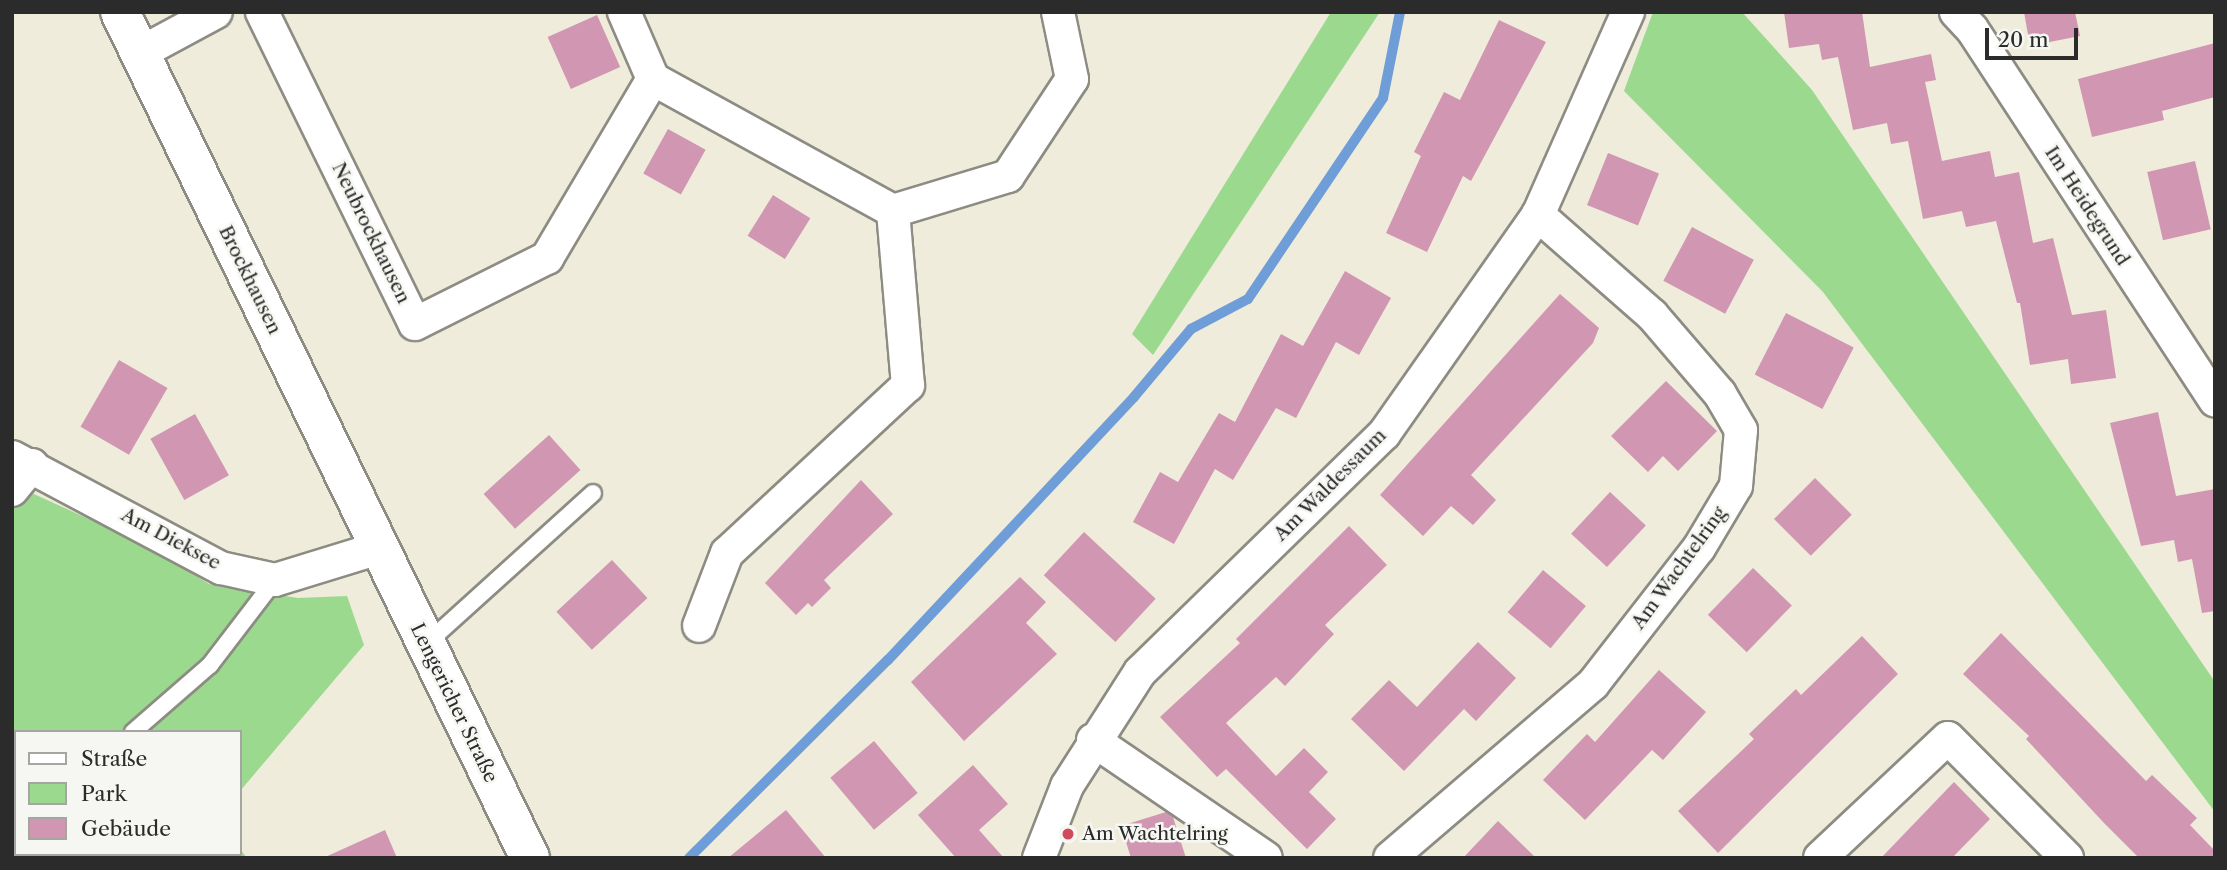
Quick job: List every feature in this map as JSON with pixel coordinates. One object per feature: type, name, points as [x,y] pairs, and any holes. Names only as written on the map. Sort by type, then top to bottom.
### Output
[{"type":"main road","name":"Brockhausen","points":[[120,12],[379,548]]},
{"type":"main road","name":"Lengericher Straße","points":[[379,548],[530,858]]},
{"type":"street","points":[[140,53],[216,12]]},
{"type":"street","name":"Neubrockhausen","points":[[262,12],[415,324],[547,258],[653,79]]},
{"type":"street","points":[[624,12],[653,79],[893,211],[1008,176],[1072,79],[1058,12]]},
{"type":"street","name":"Am Waldessaum","points":[[1039,858],[1067,786],[1093,740],[1140,672],[1384,434],[1538,215],[1628,12]]},
{"type":"street","name":"Im Heidegrund","points":[[1956,12],[1972,29],[2215,401]]},
{"type":"street","points":[[699,626],[727,553],[908,385],[893,211]]},
{"type":"street","name":"Am Wachtelring","points":[[1390,858],[1593,684],[1699,548],[1737,486],[1741,430],[1720,394],[1652,315],[1538,215]]},
{"type":"street","points":[[12,490],[22,461]]},
{"type":"street","name":"Am Dieksee","points":[[22,461],[221,568],[275,580],[379,548]]},
{"type":"street","points":[[1820,858],[1948,738],[2067,858]]},
{"type":"street","points":[[1093,740],[1266,858]]},
{"type":"lane","points":[[426,644],[593,493]]},
{"type":"lane","points":[[134,730],[210,665],[275,580]]},
{"type":"green space","points":[[1331,12],[1380,12],[1153,355],[1132,334]]},
{"type":"green space","points":[[1653,12],[1742,12],[1812,90],[2215,682],[2215,812],[1823,292],[1624,91]]},
{"type":"green space","points":[[12,484],[148,546],[209,584],[298,598],[347,596],[364,645],[242,789],[242,730],[14,730],[14,856],[242,856],[242,852],[247,858],[12,858]]},
{"type":"building","points":[[1784,12],[1862,12],[1870,67],[1931,54],[1936,80],[1925,82],[1942,161],[1990,151],[1995,177],[2019,172],[2033,243],[2053,238],[2072,315],[2106,310],[2116,378],[2071,384],[2068,359],[2030,365],[2020,303],[2017,303],[1996,221],[1966,227],[1962,211],[1923,219],[1908,141],[1891,144],[1887,123],[1853,130],[1838,57],[1822,60],[1819,44],[1789,48]]},
{"type":"building","points":[[2024,12],[2075,12],[2080,36],[2030,46]]},
{"type":"building","points":[[597,15],[620,67],[571,89],[548,37]]},
{"type":"building","points":[[1499,20],[1546,42],[1471,181],[1463,176],[1427,252],[1386,233],[1421,156],[1414,152],[1444,92],[1460,100]]},
{"type":"building","points":[[2215,43],[2215,97],[2162,111],[2164,120],[2092,137],[2078,79]]},
{"type":"building","points":[[668,129],[706,150],[681,194],[643,174]]},
{"type":"building","points":[[1608,153],[1659,174],[1638,226],[1587,205]]},
{"type":"building","points":[[2195,161],[2211,229],[2163,240],[2147,172]]},
{"type":"building","points":[[773,195],[810,218],[785,259],[748,236]]},
{"type":"building","points":[[1692,227],[1754,260],[1725,314],[1663,281]]},
{"type":"building","points":[[1345,271],[1391,298],[1359,355],[1336,342],[1296,418],[1276,408],[1233,480],[1215,469],[1174,544],[1133,522],[1160,472],[1178,482],[1219,413],[1235,422],[1281,334],[1303,346]]},
{"type":"building","points":[[1560,294],[1599,328],[1593,343],[1471,475],[1496,500],[1473,525],[1451,506],[1423,536],[1380,495]]},
{"type":"building","points":[[1786,313],[1854,348],[1822,409],[1755,374]]},
{"type":"building","points":[[119,360],[167,388],[129,455],[81,427]]},
{"type":"building","points":[[1666,381],[1717,431],[1678,471],[1663,456],[1648,472],[1611,436]]},
{"type":"building","points":[[2158,412],[2176,496],[2215,489],[2215,611],[2202,613],[2192,559],[2178,562],[2174,540],[2141,546],[2110,423]]},
{"type":"building","points":[[195,414],[229,475],[184,500],[150,439]]},
{"type":"building","points":[[549,435],[580,470],[515,529],[484,494]]},
{"type":"building","points":[[1815,478],[1852,515],[1811,556],[1774,519]]},
{"type":"building","points":[[861,480],[893,514],[824,580],[831,588],[812,607],[808,603],[796,615],[765,583]]},
{"type":"building","points":[[1610,492],[1646,525],[1607,567],[1571,534]]},
{"type":"building","points":[[1349,526],[1387,565],[1325,625],[1334,634],[1285,686],[1276,677],[1226,723],[1276,776],[1304,748],[1328,772],[1309,792],[1336,819],[1307,849],[1226,769],[1217,777],[1160,717],[1240,643],[1236,639]]},
{"type":"building","points":[[1084,532],[1156,599],[1115,642],[1044,575]]},
{"type":"building","points":[[612,560],[647,598],[592,650],[556,612]]},
{"type":"building","points":[[1753,568],[1792,606],[1747,652],[1708,615]]},
{"type":"building","points":[[1543,570],[1586,606],[1551,648],[1508,612]]},
{"type":"building","points":[[1020,577],[1046,602],[1026,623],[1057,654],[964,741],[911,682]]},
{"type":"building","points":[[2001,633],[2146,781],[2152,775],[2197,818],[2190,825],[2215,851],[2215,858],[2139,858],[2104,823],[2026,739],[2029,736],[1963,674]]},
{"type":"building","points":[[1862,636],[1898,674],[1718,853],[1678,811],[1754,739],[1749,734],[1796,689],[1801,695]]},
{"type":"building","points":[[1478,642],[1516,678],[1476,721],[1464,709],[1404,771],[1351,719],[1389,680],[1417,707]]},
{"type":"building","points":[[1659,670],[1706,712],[1663,760],[1652,750],[1585,820],[1543,780],[1587,734],[1595,742]]},
{"type":"building","points":[[874,741],[918,793],[874,830],[830,778]]},
{"type":"building","points":[[973,765],[1008,804],[979,830],[1004,858],[956,858],[918,815]]},
{"type":"building","points":[[1954,782],[1990,819],[1952,858],[1881,858]]},
{"type":"building","points":[[786,810],[826,858],[728,858]]},
{"type":"building","points":[[1166,812],[1173,817],[1186,858],[1131,858],[1121,826]]},
{"type":"building","points":[[1498,821],[1536,858],[1463,858]]},
{"type":"building","points":[[385,830],[397,858],[323,858]]},
{"type":"waterway","points":[[689,858],[888,660],[1134,397],[1191,329],[1248,299],[1383,98],[1400,12]]},
{"type":"place","name":"Am Wachtelring","points":[[1068,834]]}]
